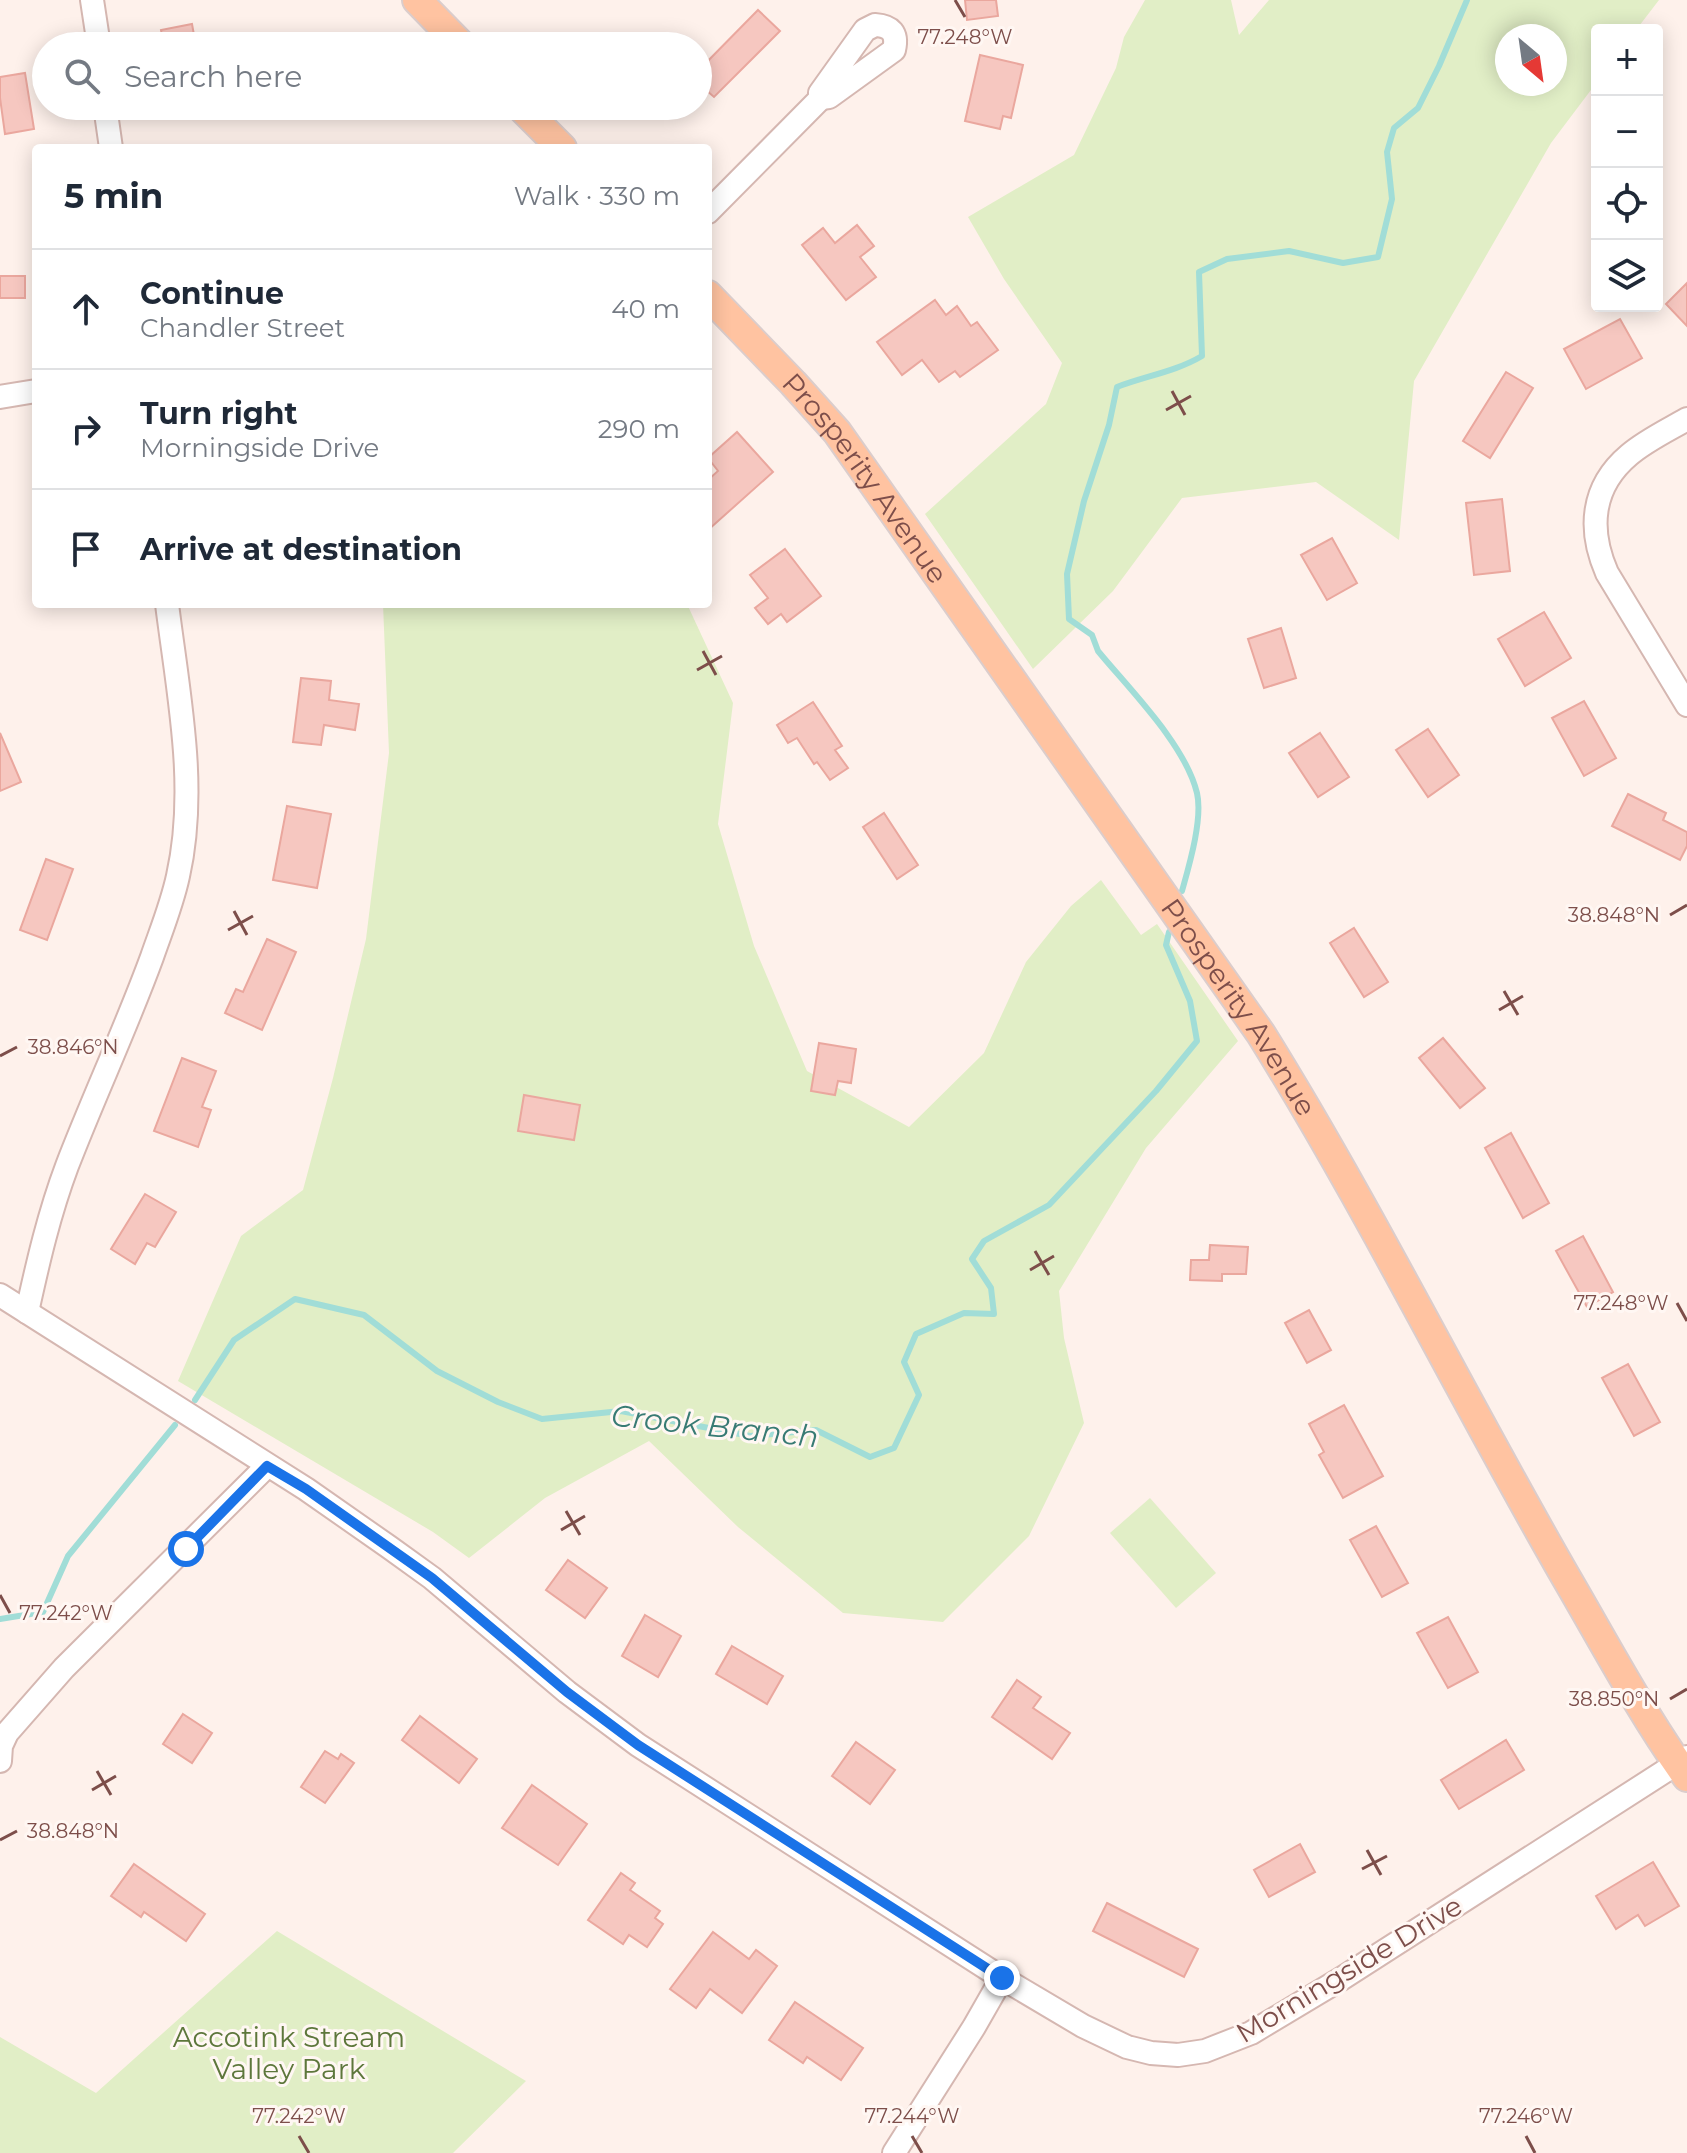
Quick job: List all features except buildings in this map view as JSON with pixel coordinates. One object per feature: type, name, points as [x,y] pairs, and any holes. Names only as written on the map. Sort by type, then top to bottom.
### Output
[{"type":"main road","points":[[417,0],[448,32]]},
{"type":"main road","points":[[534,120],[558,144]]},
{"type":"main road","name":"Prosperity Avenue","points":[[712,299],[837,432],[1261,1034],[1312,1118],[1527,1510],[1646,1716],[1684,1766]]},
{"type":"street","points":[[92,0],[97,32]]},
{"type":"street","points":[[712,208],[821,98]]},
{"type":"street","points":[[107,120],[110,144]]},
{"type":"street","points":[[0,397],[32,392]]},
{"type":"street","points":[[1687,419],[1630,453],[1615,469],[1603,487],[1596,509],[1595,531],[1598,552],[1607,573],[1687,705]]},
{"type":"street","points":[[27,1312],[45,1231],[63,1178],[126,1027],[179,874],[186,779],[182,716],[168,608]]},
{"type":"street","name":"Morningside Drive","points":[[0,1295],[306,1489],[432,1578],[567,1692],[638,1745],[1002,1978],[1083,2026],[1127,2047],[1178,2055],[1205,2051],[1251,2033],[1684,1766]]},
{"type":"street","points":[[0,1761],[1,1746],[7,1733],[64,1668],[267,1466]]},
{"type":"street","points":[[894,2153],[1002,1978]]},
{"type":"green space","points":[[1145,0],[1231,0],[1239,35],[1269,0],[1659,0],[1641,24],[1591,24],[1591,90],[1551,143],[1414,381],[1399,540],[1316,482],[1182,498],[1113,591],[1033,669],[925,514],[1046,404],[1062,363],[1004,279],[968,217],[1074,155],[1116,68],[1124,37]]},
{"type":"green space","points":[[383,608],[689,608],[733,703],[718,824],[754,946],[807,1071],[909,1127],[984,1053],[1026,962],[1071,906],[1101,880],[1141,935],[1157,924],[1238,1041],[1146,1148],[1059,1291],[1064,1338],[1084,1423],[1029,1536],[943,1622],[843,1613],[738,1527],[649,1441],[545,1498],[469,1558],[433,1532],[178,1381],[241,1236],[303,1190],[366,939],[389,753]]},
{"type":"green space","points":[[1150,1498],[1216,1573],[1176,1608],[1110,1533]]},
{"type":"green space","name":"Accotink Stream Valley Park","points":[[277,1931],[526,2081],[453,2153],[0,2153],[0,2037],[96,2093]]},
{"type":"waterway","name":"Crook Branch","points":[[1182,891],[1198,816],[1197,793],[1191,774],[1155,718],[1098,651],[1092,635],[1069,619],[1067,574],[1084,501],[1109,425],[1117,387],[1171,370],[1202,356],[1199,272],[1227,259],[1289,251],[1343,263],[1378,257],[1392,199],[1387,152],[1394,128],[1418,108],[1467,0]]},
{"type":"waterway","name":"Crook Branch","points":[[195,1400],[234,1340],[295,1299],[364,1315],[437,1371],[498,1402],[542,1419],[621,1411],[750,1436],[816,1430],[870,1457],[894,1448],[919,1395],[904,1362],[916,1334],[964,1313],[994,1314],[991,1288],[972,1259],[984,1241],[1049,1205],[1156,1091],[1197,1041],[1190,1001],[1166,945],[1169,932]]},
{"type":"waterway","name":"Crook Branch","points":[[0,1619],[43,1612],[68,1556],[175,1425]]},
{"type":"route","points":[[186,1549],[267,1466],[306,1489],[432,1578],[567,1692],[638,1745],[1002,1978]]}]
